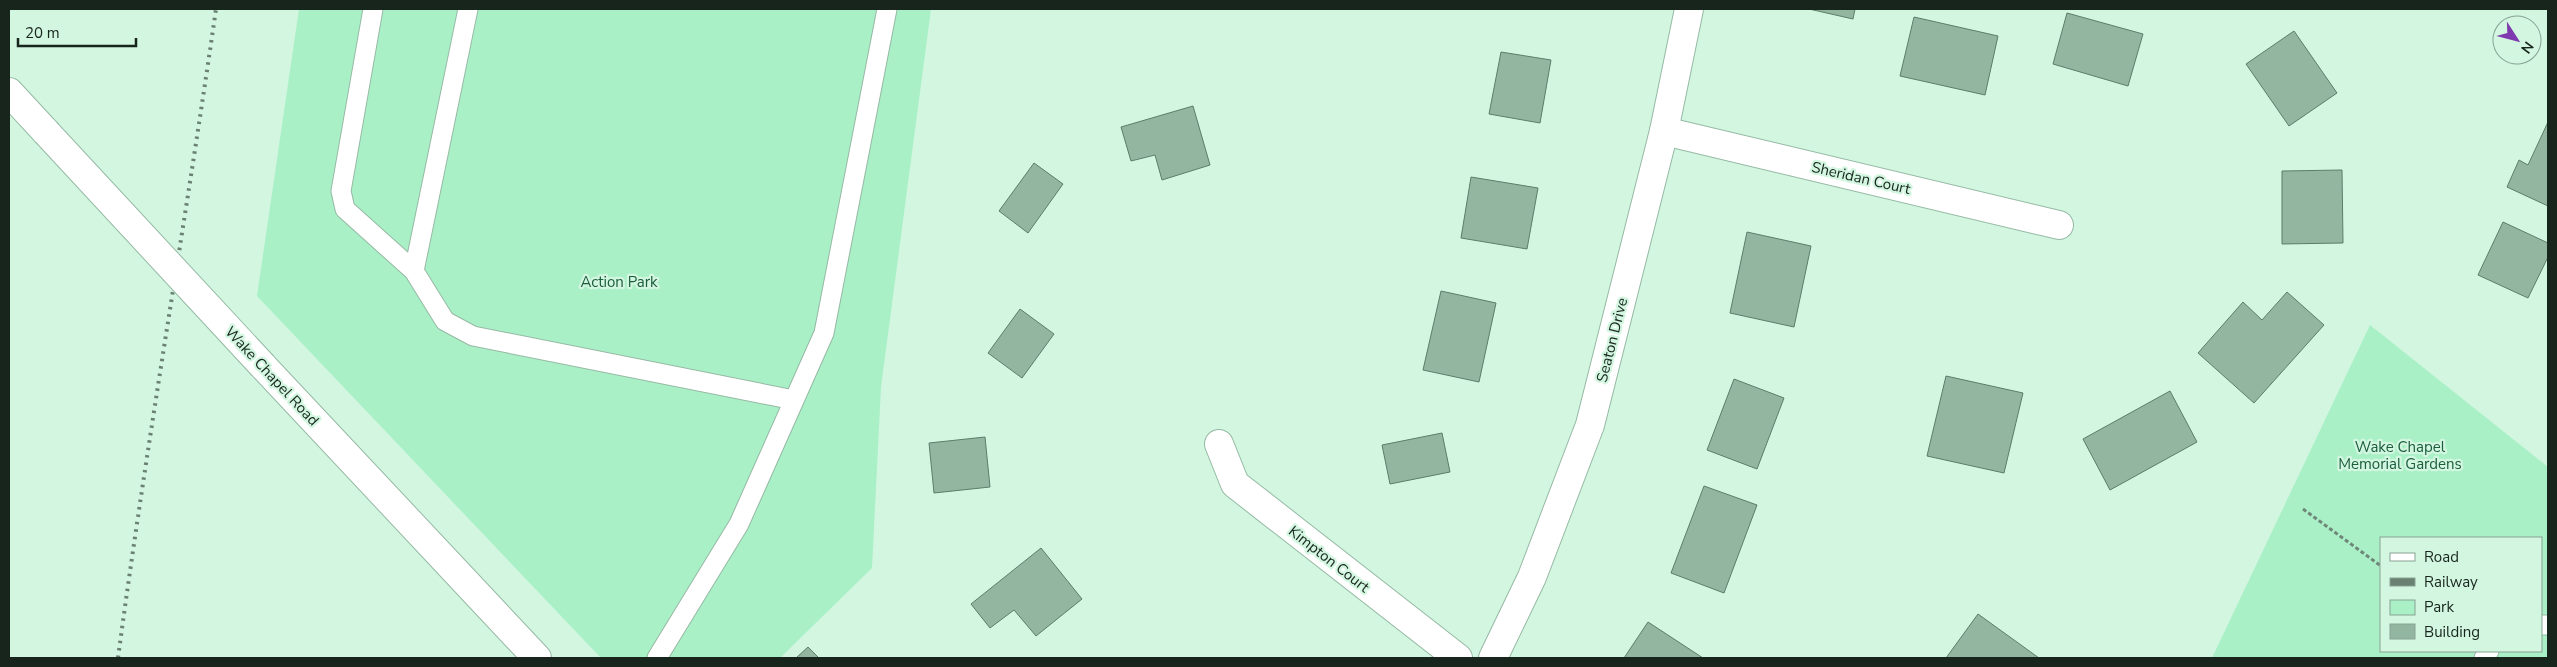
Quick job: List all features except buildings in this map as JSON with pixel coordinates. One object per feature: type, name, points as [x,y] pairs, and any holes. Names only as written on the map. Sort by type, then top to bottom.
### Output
[{"type":"street","name":"Seaton Drive","points":[[1492,658],[1532,577],[1590,425],[1664,131],[1689,9]]},
{"type":"street","name":"Wake Chapel Road","points":[[9,92],[537,658]]},
{"type":"street","name":"Sheridan Court","points":[[1664,131],[2059,225]]},
{"type":"street","name":"Kimpton Court","points":[[1218,444],[1235,484],[1458,658]]},
{"type":"lane","points":[[374,9],[341,191],[345,209],[414,271],[445,321],[473,336],[794,400]]},
{"type":"lane","points":[[414,271],[468,9]]},
{"type":"lane","points":[[657,658],[739,524],[824,334],[887,9]]},
{"type":"path","points":[[2303,509],[2380,565]]},
{"type":"green space","name":"Action Park","points":[[299,9],[931,9],[881,387],[872,568],[780,658],[601,658],[257,296]]},
{"type":"green space","name":"Wake Chapel Memorial Gardens","points":[[2370,325],[2548,467],[2548,658],[2212,658]]},
{"type":"railway","points":[[118,658],[141,495],[216,9]]}]
